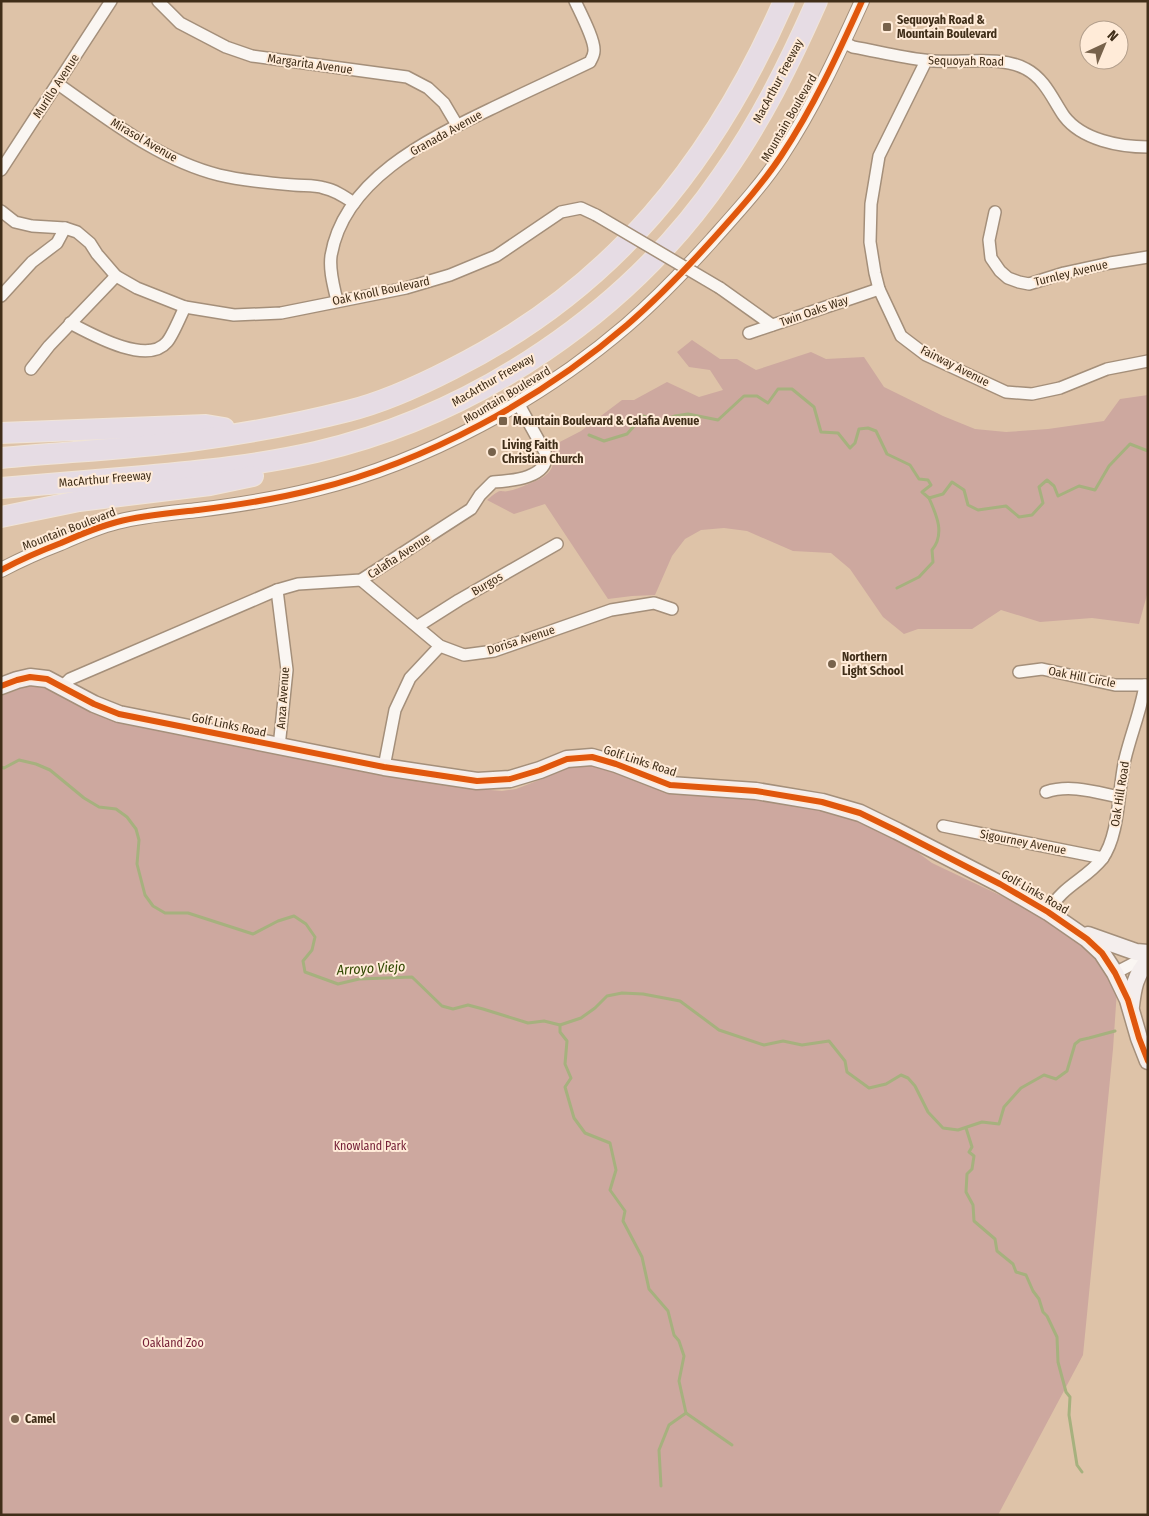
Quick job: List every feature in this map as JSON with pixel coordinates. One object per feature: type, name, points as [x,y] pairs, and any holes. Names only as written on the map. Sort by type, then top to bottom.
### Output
[{"type":"highway","points":[[1,458],[190,441],[253,432],[350,411],[390,398],[431,380],[505,340],[542,315],[611,258],[645,224],[671,193],[697,159],[740,89],[784,1]]},
{"type":"highway","name":"MacArthur Freeway","points":[[1,488],[235,467],[294,457],[360,440],[400,426],[484,388],[558,341],[581,324],[631,281],[694,214],[726,171],[767,105],[786,69],[817,1]]},
{"type":"highway","points":[[1,432],[206,426],[253,432]]},
{"type":"highway","points":[[1,517],[79,502],[232,481],[276,469],[360,440]]},
{"type":"main road","name":"Golf Links Road","points":[[1,686],[30,677],[47,679],[94,704],[119,714],[384,767],[478,781],[510,779],[540,770],[567,758],[592,757],[616,764],[670,785],[756,791],[822,802],[860,814],[1000,884],[1078,932],[1102,953],[1115,972],[1148,1061]]},
{"type":"main road","points":[[1078,932],[1136,952],[1148,953]]},
{"type":"main road","points":[[1130,1009],[1136,978],[1148,961]]},
{"type":"street","name":"Murillo Avenue","points":[[1,170],[111,1]]},
{"type":"street","name":"Margarita Avenue","points":[[158,1],[180,23],[226,47],[252,56],[407,77],[428,88],[444,103],[457,125]]},
{"type":"street","name":"Granada Avenue","points":[[337,301],[331,277],[331,257],[341,225],[354,203],[371,184],[397,161],[425,142],[590,62],[595,48],[575,1]]},
{"type":"street","name":"Mountain Boulevard","points":[[1,570],[80,535],[117,522],[266,501],[358,477],[403,461],[486,422],[573,368],[627,325],[671,283],[764,181],[782,155],[826,78],[862,1]]},
{"type":"street","name":"Sequoyah Road","points":[[843,42],[853,47],[926,61],[1011,62],[1028,69],[1042,82],[1066,117],[1079,129],[1103,141],[1133,147],[1148,147]]},
{"type":"street","name":"Fairway Avenue","points":[[926,61],[879,156],[871,204],[870,242],[875,273],[879,289],[901,336],[926,355],[1006,392],[1032,394],[1060,388],[1107,369],[1148,361]]},
{"type":"street","name":"Mirasol Avenue","points":[[58,84],[155,150],[186,164],[218,175],[252,182],[324,188],[341,194],[354,203]]},
{"type":"street","name":"Oak Knoll Boulevard","points":[[1,212],[15,222],[32,226],[65,228],[77,232],[90,243],[116,276],[137,288],[184,307],[234,315],[281,313],[406,288],[450,275],[496,256],[562,212],[581,208],[720,288],[772,325]]},
{"type":"street","name":"Turnley Avenue","points":[[995,212],[989,240],[991,258],[1000,271],[1008,278],[1019,282],[1029,284],[1064,273],[1148,257]]},
{"type":"street","points":[[1,296],[32,262],[57,243],[65,228]]},
{"type":"street","points":[[31,369],[70,323],[116,276]]},
{"type":"street","name":"Twin Oaks Way","points":[[749,333],[879,289]]},
{"type":"street","points":[[70,323],[111,344],[146,351],[166,343],[184,307]]},
{"type":"street","name":"Calafia Avenue","points":[[62,686],[70,679],[277,590],[298,584],[361,580],[470,509],[493,482],[507,481],[538,472],[546,461],[544,452],[518,403]]},
{"type":"street","name":"Burgos","points":[[418,626],[459,600],[557,544]]},
{"type":"street","name":"Dorisa Avenue","points":[[361,580],[440,646],[464,655],[494,651],[611,610],[654,603],[672,609]]},
{"type":"street","name":"Anza Avenue","points":[[277,590],[287,670],[279,747]]},
{"type":"street","points":[[384,767],[395,710],[410,678],[440,646]]},
{"type":"street","name":"Oak Hill Circle","points":[[1019,672],[1042,669],[1115,684],[1146,685]]},
{"type":"street","name":"Oak Hill Road","points":[[1048,912],[1053,902],[1062,892],[1103,858],[1110,844],[1115,827],[1124,761],[1146,685]]},
{"type":"street","points":[[1046,792],[1068,788],[1119,797]]},
{"type":"street","name":"Sigourney Avenue","points":[[943,826],[1103,858]]},
{"type":"street","points":[[1115,972],[1148,956]]},
{"type":"green space","points":[[692,340],[720,359],[737,359],[756,370],[811,352],[826,359],[864,357],[884,387],[943,416],[975,429],[1006,432],[1048,429],[1104,421],[1120,399],[1148,395],[1148,591],[1139,624],[1092,618],[1040,622],[1001,610],[972,629],[918,629],[904,634],[883,617],[850,569],[831,553],[793,551],[747,531],[724,528],[701,530],[685,539],[672,556],[655,595],[608,599],[545,504],[514,514],[487,500],[495,493],[515,489],[534,482],[550,472],[554,461],[552,446],[581,431],[622,400],[634,400],[667,382],[699,397],[723,390],[710,370],[689,367],[677,352]]},
{"type":"green space","name":"Knowland Park","points":[[31,685],[49,687],[98,715],[127,725],[437,784],[502,791],[516,789],[547,777],[562,768],[584,764],[597,765],[733,795],[800,804],[859,819],[901,840],[932,863],[1043,918],[1088,950],[1110,977],[1117,990],[1083,1355],[998,1515],[1,1515],[1,696]]},
{"type":"waterway","points":[[589,435],[604,441],[627,434],[643,416],[662,421],[688,414],[718,420],[744,396],[757,396],[768,403],[778,389],[792,389],[814,407],[821,432],[838,433],[850,448],[855,443],[859,429],[868,428],[876,431],[887,454],[910,465],[919,479],[928,480],[931,485],[922,492],[929,498],[943,494],[952,482],[964,490],[968,505],[978,510],[1006,506],[1019,517],[1032,515],[1043,503],[1039,487],[1047,480],[1054,486],[1058,496],[1079,486],[1095,490],[1109,466],[1130,444],[1148,451]]},
{"type":"waterway","points":[[897,588],[919,577],[933,562],[932,550],[936,544],[939,531],[937,518],[929,498]]},
{"type":"waterway","name":"Arroyo Viejo","points":[[1,767],[4,768],[19,760],[36,764],[50,770],[84,798],[99,807],[116,809],[127,817],[136,829],[139,840],[137,864],[145,895],[153,906],[165,913],[188,913],[253,934],[278,921],[294,916],[306,924],[315,937],[312,950],[303,961],[305,972],[338,984],[359,979],[412,977],[442,1006],[453,1009],[468,1005],[528,1023],[544,1021],[560,1025],[581,1018],[607,996],[622,993],[643,994],[680,1001],[719,1030],[764,1045],[783,1041],[802,1045],[829,1041],[845,1061],[847,1072],[869,1088],[886,1084],[901,1075],[908,1078],[915,1086],[928,1112],[943,1128],[958,1130],[982,1122],[999,1124],[1004,1107],[1021,1088],[1044,1075],[1056,1079],[1067,1071],[1075,1044],[1080,1040],[1115,1031]]},
{"type":"waterway","points":[[560,1025],[560,1032],[567,1041],[565,1064],[571,1078],[565,1087],[574,1118],[585,1133],[610,1143],[616,1170],[610,1190],[625,1211],[623,1221],[642,1257],[649,1289],[668,1311],[674,1335],[679,1341],[684,1356],[679,1381],[686,1413],[669,1425],[659,1450],[661,1486]]},
{"type":"waterway","points":[[966,1128],[972,1147],[969,1152],[974,1156],[972,1169],[967,1174],[966,1192],[973,1205],[974,1221],[995,1239],[997,1251],[1013,1264],[1016,1272],[1026,1275],[1057,1337],[1058,1362],[1066,1392],[1070,1397],[1069,1415],[1077,1465],[1082,1472]]},
{"type":"waterway","points":[[686,1413],[732,1445]]},
{"type":"cycle path","points":[[1,570],[81,534],[117,522],[147,516],[272,499],[357,477],[440,445],[481,425],[558,378],[627,325],[649,305],[702,251],[757,189],[781,156],[804,119],[862,1]]},
{"type":"cycle path","points":[[1,686],[30,677],[47,679],[94,704],[119,714],[384,767],[477,781],[510,779],[567,759],[592,757],[616,764],[670,785],[756,791],[822,802],[860,813],[1000,884],[1048,912],[1087,939],[1102,953],[1115,973],[1128,1000],[1148,1061]]},
{"type":"place","name":"Sequoyah Road & Mountain Boulevard","points":[[887,27]]},
{"type":"place","name":"Mountain Boulevard & Calafia Avenue","points":[[503,421]]},
{"type":"place","name":"Living Faith Christian Church","points":[[492,452]]},
{"type":"place","name":"Northern Light School","points":[[832,664]]},
{"type":"place","name":"Camel","points":[[15,1419]]},
{"type":"park label","name":"Oakland Zoo","points":[[173,1343]]}]
